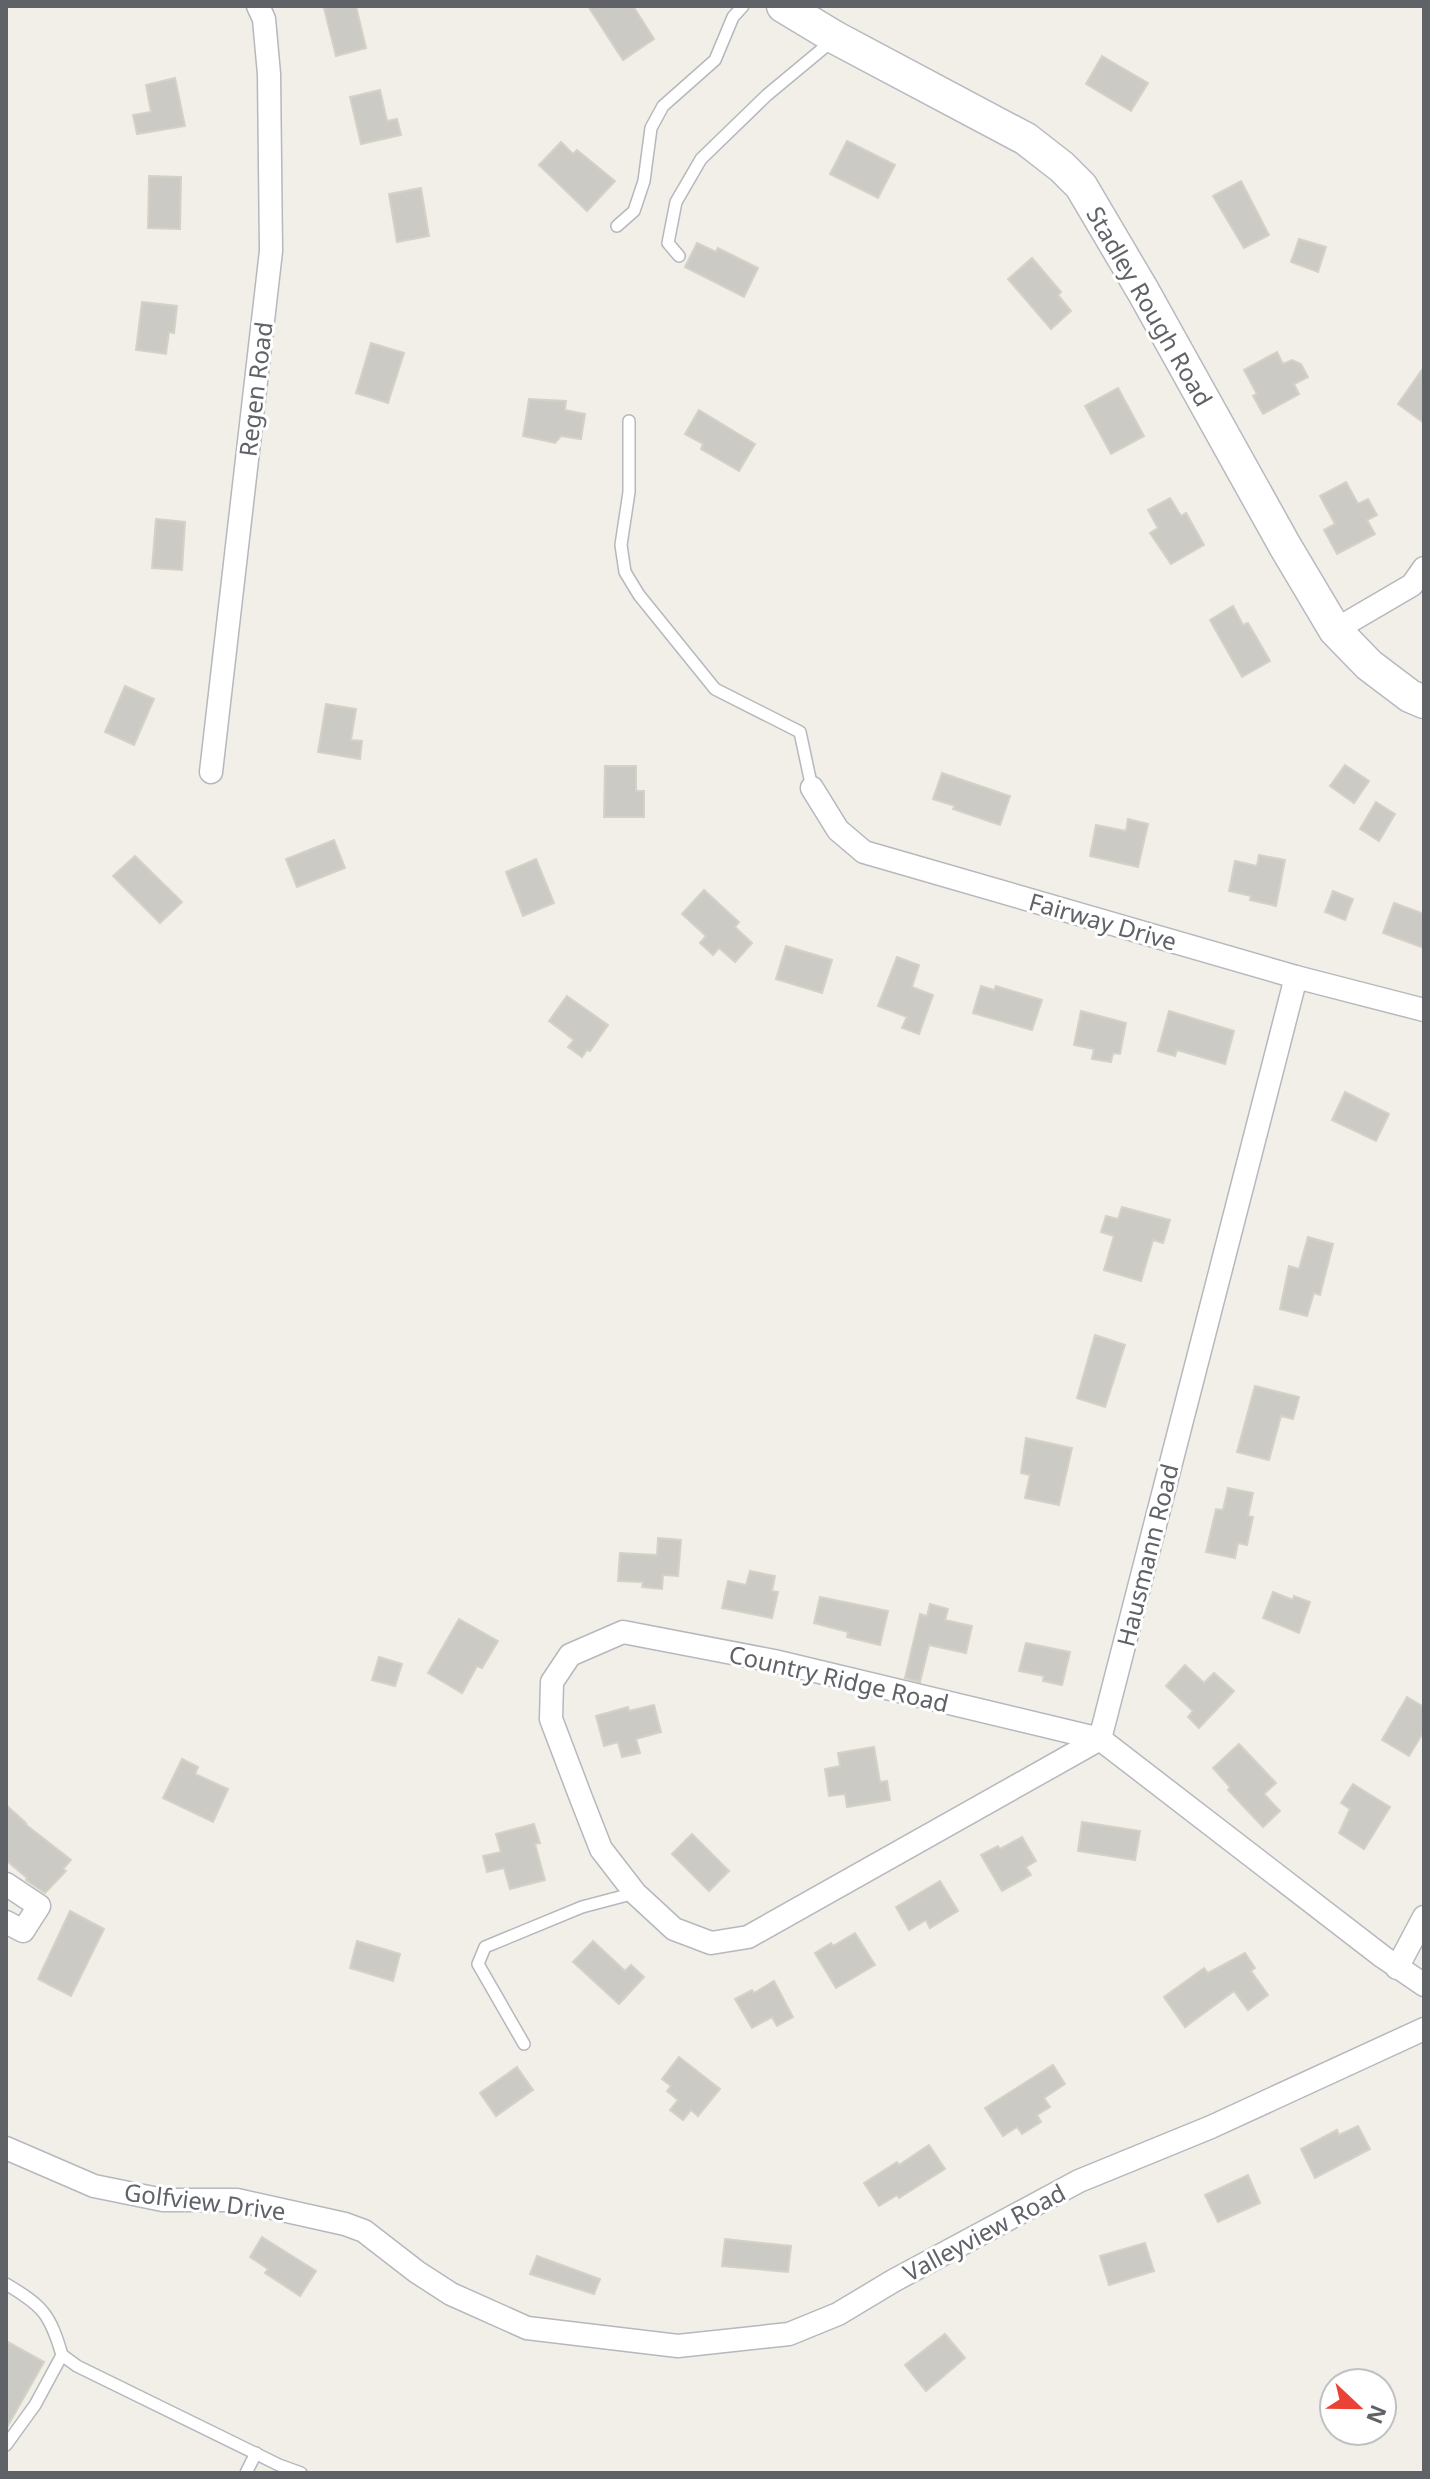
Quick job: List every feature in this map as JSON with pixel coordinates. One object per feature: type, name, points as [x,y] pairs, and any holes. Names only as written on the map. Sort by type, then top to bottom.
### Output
[{"type":"main road","name":"Stadley Rough Road","points":[[783,6],[836,38],[1026,139],[1081,186],[1335,630],[1369,665],[1410,696],[1424,702]]},
{"type":"street","name":"Regen Road","points":[[211,772],[271,251],[269,74],[264,19],[258,6]]},
{"type":"street","points":[[1335,630],[1412,585],[1424,568]]},
{"type":"street","name":"Fairway Drive","points":[[812,788],[838,830],[864,852],[1296,977],[1424,1010]]},
{"type":"street","name":"Hausmann Road","points":[[1100,1739],[1296,977]]},
{"type":"street","name":"Country Ridge Road","points":[[623,1632],[774,1661],[1100,1739],[748,1937],[711,1943],[674,1929],[635,1893],[601,1849],[551,1719],[552,1682],[570,1655],[623,1632]]},
{"type":"street","points":[[1100,1739],[1397,1968],[1424,1985]]},
{"type":"street","points":[[6,1884],[39,1906],[23,1931],[6,1922]]},
{"type":"street","points":[[1397,1968],[1424,1917]]},
{"type":"street","name":"Valleyview Road","points":[[527,2328],[678,2346],[789,2334],[838,2314],[1079,2181],[1208,2128],[1424,2029]]},
{"type":"street","name":"Golfview Drive","points":[[6,2148],[94,2186],[163,2200],[237,2200],[345,2224],[364,2231],[451,2294],[527,2328]]},
{"type":"lane","points":[[617,226],[634,211],[644,181],[651,128],[663,106],[715,60],[727,29],[743,6]]},
{"type":"lane","points":[[679,256],[668,243],[671,218],[688,178],[701,159],[767,95],[836,38]]},
{"type":"lane","points":[[629,421],[629,492],[621,545],[625,572],[639,595],[715,689],[800,732],[812,788]]},
{"type":"lane","points":[[524,2044],[478,1964],[485,1947],[582,1907],[635,1893]]},
{"type":"lane","points":[[6,2284],[36,2303],[53,2324],[62,2355],[77,2366],[301,2473]]},
{"type":"lane","points":[[6,2445],[35,2405],[62,2355]]},
{"type":"lane","points":[[246,2473],[256,2453]]},
{"type":"building","points":[[356,6],[366,48],[336,56],[324,8]]},
{"type":"building","points":[[588,6],[633,6],[654,39],[623,60]]},
{"type":"building","points":[[1102,56],[1148,83],[1131,111],[1086,84]]},
{"type":"building","points":[[175,78],[185,126],[137,134],[133,115],[151,112],[146,85]]},
{"type":"building","points":[[380,90],[387,121],[397,119],[401,135],[361,144],[350,97]]},
{"type":"building","points":[[847,141],[895,165],[878,198],[830,174]]},
{"type":"building","points":[[561,142],[573,154],[577,150],[615,181],[587,211],[539,165]]},
{"type":"building","points":[[149,176],[181,177],[180,229],[148,228]]},
{"type":"building","points":[[1241,181],[1269,235],[1244,248],[1213,196]]},
{"type":"building","points":[[421,188],[429,236],[397,242],[389,194]]},
{"type":"building","points":[[1299,239],[1326,247],[1318,272],[1291,262]]},
{"type":"building","points":[[697,243],[716,252],[718,248],[758,268],[744,297],[685,267]]},
{"type":"building","points":[[1032,258],[1061,292],[1058,295],[1071,311],[1051,329],[1008,279]]},
{"type":"building","points":[[142,302],[177,306],[174,333],[169,332],[166,354],[136,350]]},
{"type":"building","points":[[371,343],[404,353],[388,403],[356,393]]},
{"type":"building","points":[[1277,352],[1283,364],[1292,360],[1301,364],[1308,377],[1294,384],[1299,394],[1263,414],[1253,396],[1257,394],[1244,370]]},
{"type":"building","points":[[1424,367],[1424,423],[1398,404]]},
{"type":"building","points":[[1118,388],[1144,436],[1111,454],[1085,406]]},
{"type":"building","points":[[529,399],[566,401],[565,410],[585,414],[581,439],[561,436],[555,443],[523,436]]},
{"type":"building","points":[[699,410],[755,444],[739,471],[701,449],[703,444],[685,434]]},
{"type":"building","points":[[1346,482],[1358,504],[1368,499],[1377,515],[1367,520],[1375,534],[1337,554],[1324,530],[1335,524],[1320,496]]},
{"type":"building","points":[[1170,498],[1181,516],[1186,513],[1204,545],[1171,564],[1150,533],[1158,528],[1148,510]]},
{"type":"building","points":[[156,519],[185,522],[182,570],[152,568]]},
{"type":"building","points":[[1233,606],[1243,625],[1248,623],[1270,661],[1242,677],[1210,620]]},
{"type":"building","points":[[125,686],[154,699],[134,745],[105,732]]},
{"type":"building","points":[[326,704],[356,709],[351,740],[362,741],[360,759],[318,752]]},
{"type":"building","points":[[1345,765],[1369,781],[1354,803],[1330,786]]},
{"type":"building","points":[[605,766],[636,766],[636,791],[644,791],[644,817],[604,817]]},
{"type":"building","points":[[942,773],[1010,796],[1000,825],[933,799]]},
{"type":"building","points":[[1376,802],[1395,814],[1379,841],[1360,829]]},
{"type":"building","points":[[1128,819],[1148,824],[1138,867],[1090,856],[1096,825],[1126,831]]},
{"type":"building","points":[[334,840],[345,868],[297,887],[286,859]]},
{"type":"building","points":[[1259,855],[1285,860],[1276,906],[1229,891],[1235,861],[1257,866]]},
{"type":"building","points":[[135,856],[182,902],[160,923],[113,876]]},
{"type":"building","points":[[536,859],[554,903],[523,916],[506,872]]},
{"type":"building","points":[[704,890],[739,922],[735,927],[752,943],[735,962],[719,948],[713,955],[700,943],[706,936],[682,914]]},
{"type":"building","points":[[1333,891],[1353,899],[1345,920],[1325,912]]},
{"type":"building","points":[[1394,903],[1424,914],[1424,948],[1383,933]]},
{"type":"building","points":[[786,946],[832,960],[822,993],[776,979]]},
{"type":"building","points":[[897,957],[919,965],[912,987],[933,995],[919,1034],[902,1028],[907,1017],[878,1006]]},
{"type":"building","points":[[981,986],[994,990],[996,986],[1042,1000],[1032,1030],[973,1013]]},
{"type":"building","points":[[567,996],[608,1025],[590,1051],[587,1050],[582,1057],[568,1047],[574,1040],[549,1021]]},
{"type":"building","points":[[1081,1011],[1126,1023],[1120,1054],[1113,1053],[1111,1062],[1092,1059],[1094,1049],[1074,1045]]},
{"type":"building","points":[[1169,1011],[1234,1031],[1225,1064],[1177,1050],[1175,1056],[1158,1051]]},
{"type":"building","points":[[1345,1092],[1389,1114],[1376,1141],[1332,1120]]},
{"type":"building","points":[[1122,1207],[1170,1220],[1163,1243],[1153,1240],[1141,1281],[1104,1270],[1114,1236],[1101,1232],[1106,1216],[1118,1219]]},
{"type":"building","points":[[1308,1237],[1333,1244],[1320,1295],[1314,1293],[1307,1316],[1280,1309],[1289,1266],[1299,1269]]},
{"type":"building","points":[[1095,1335],[1125,1345],[1105,1407],[1077,1398]]},
{"type":"building","points":[[1255,1386],[1299,1397],[1293,1419],[1281,1416],[1269,1460],[1237,1452]]},
{"type":"building","points":[[1026,1438],[1072,1448],[1059,1505],[1025,1498],[1030,1475],[1021,1473]]},
{"type":"building","points":[[1228,1488],[1253,1493],[1248,1516],[1253,1517],[1247,1545],[1238,1543],[1235,1558],[1206,1552],[1216,1509],[1223,1510]]},
{"type":"building","points":[[658,1538],[681,1540],[678,1576],[663,1575],[662,1589],[642,1587],[643,1582],[618,1581],[620,1553],[657,1555]]},
{"type":"building","points":[[750,1571],[775,1576],[772,1591],[778,1592],[772,1618],[722,1608],[728,1581],[746,1585]]},
{"type":"building","points":[[1273,1592],[1293,1600],[1294,1596],[1310,1602],[1299,1633],[1263,1618]]},
{"type":"building","points":[[820,1597],[888,1611],[880,1645],[847,1637],[848,1632],[814,1623]]},
{"type":"building","points":[[930,1604],[948,1609],[945,1620],[972,1626],[966,1653],[929,1645],[920,1682],[905,1678],[920,1614],[927,1616]]},
{"type":"building","points":[[459,1619],[498,1641],[482,1668],[477,1666],[462,1693],[428,1673]]},
{"type":"building","points":[[1026,1643],[1070,1652],[1062,1685],[1043,1681],[1044,1676],[1019,1671]]},
{"type":"building","points":[[379,1657],[402,1664],[395,1686],[372,1680]]},
{"type":"building","points":[[1185,1665],[1204,1683],[1214,1673],[1234,1691],[1199,1728],[1188,1717],[1193,1711],[1166,1686]]},
{"type":"building","points":[[1407,1697],[1424,1707],[1424,1731],[1409,1756],[1382,1740]]},
{"type":"building","points":[[654,1705],[661,1732],[636,1739],[640,1753],[622,1757],[618,1742],[604,1746],[596,1716],[628,1707],[629,1711]]},
{"type":"building","points":[[1239,1744],[1276,1783],[1264,1794],[1280,1811],[1263,1827],[1228,1790],[1230,1787],[1213,1768]]},
{"type":"building","points":[[874,1747],[880,1782],[887,1781],[890,1800],[847,1807],[845,1794],[829,1796],[825,1769],[840,1766],[838,1753]]},
{"type":"building","points":[[182,1759],[198,1767],[195,1774],[228,1789],[213,1822],[163,1798]]},
{"type":"building","points":[[1353,1784],[1390,1807],[1364,1849],[1339,1833],[1350,1809],[1341,1803]]},
{"type":"building","points":[[6,1805],[71,1860],[63,1869],[66,1871],[45,1893],[6,1860]]},
{"type":"building","points":[[1082,1822],[1140,1831],[1135,1860],[1078,1851]]},
{"type":"building","points":[[534,1824],[540,1843],[535,1844],[545,1880],[510,1889],[504,1868],[487,1872],[483,1856],[501,1852],[496,1834]]},
{"type":"building","points":[[692,1834],[729,1871],[709,1891],[672,1854]]},
{"type":"building","points":[[1022,1837],[1036,1861],[1026,1867],[1031,1875],[1002,1891],[981,1855]]},
{"type":"building","points":[[940,1881],[958,1911],[930,1928],[926,1920],[909,1930],[896,1907]]},
{"type":"building","points":[[70,1911],[104,1929],[71,1996],[38,1979]]},
{"type":"building","points":[[855,1933],[875,1965],[836,1988],[815,1953]]},
{"type":"building","points":[[357,1941],[400,1954],[393,1981],[350,1968]]},
{"type":"building","points":[[593,1941],[625,1971],[631,1965],[644,1977],[619,2004],[573,1962]]},
{"type":"building","points":[[1245,1953],[1255,1968],[1251,1971],[1268,1995],[1248,2010],[1234,1991],[1185,2027],[1164,1997],[1204,1968],[1208,1973]]},
{"type":"building","points":[[774,1981],[793,2017],[777,2026],[772,2017],[752,2028],[735,1999],[752,1990],[754,1993]]},
{"type":"building","points":[[679,2057],[720,2089],[698,2116],[691,2110],[683,2120],[670,2110],[678,2100],[667,2091],[671,2086],[662,2079]]},
{"type":"building","points":[[1053,2065],[1065,2084],[1044,2098],[1050,2107],[1037,2115],[1041,2122],[1022,2134],[1017,2127],[1003,2136],[985,2108]]},
{"type":"building","points":[[517,2067],[533,2090],[496,2116],[480,2093]]},
{"type":"building","points":[[1358,2126],[1370,2149],[1315,2178],[1301,2149],[1337,2130],[1339,2135]]},
{"type":"building","points":[[929,2145],[945,2169],[899,2198],[897,2195],[879,2206],[864,2183]]},
{"type":"building","points":[[1248,2175],[1260,2203],[1218,2222],[1205,2195]]},
{"type":"building","points":[[262,2237],[316,2271],[300,2296],[265,2273],[268,2269],[250,2257]]},
{"type":"building","points":[[725,2239],[791,2246],[788,2272],[722,2266]]},
{"type":"building","points":[[1145,2243],[1154,2271],[1109,2285],[1100,2256]]},
{"type":"building","points":[[537,2256],[600,2279],[594,2294],[530,2274]]},
{"type":"building","points":[[945,2334],[965,2358],[926,2391],[905,2365]]},
{"type":"building","points":[[6,2341],[44,2362],[6,2429]]}]
